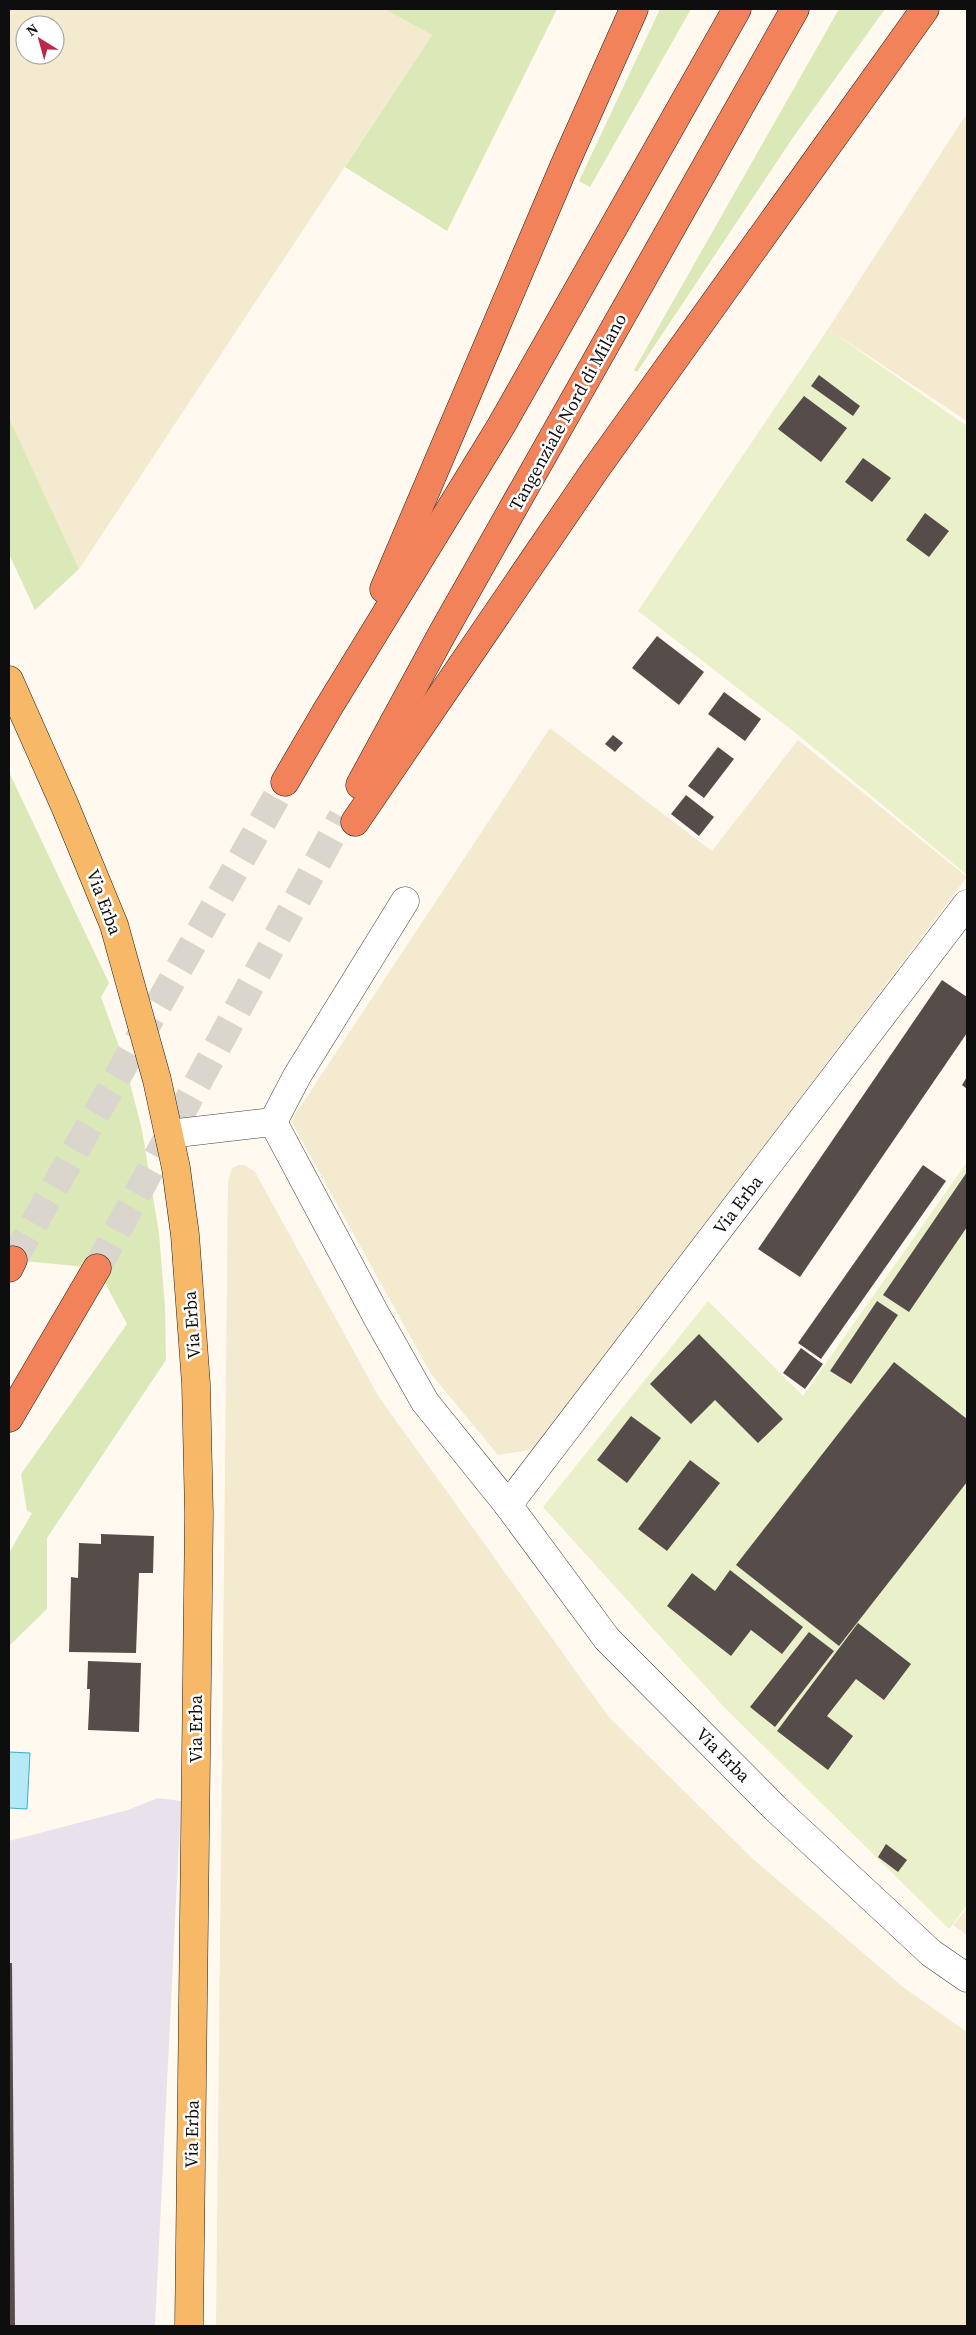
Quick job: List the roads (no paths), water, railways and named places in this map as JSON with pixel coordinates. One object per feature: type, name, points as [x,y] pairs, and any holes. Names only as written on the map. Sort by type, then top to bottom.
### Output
[{"type":"highway","points":[[327,710],[407,540],[565,164],[634,9]]},
{"type":"highway","points":[[285,782],[501,426],[737,9]]},
{"type":"highway","name":"Tangenziale Nord di Milano","points":[[795,9],[348,819],[925,9]]},
{"type":"highway","points":[[9,1418],[97,1268]]},
{"type":"main road","name":"Via Erba","points":[[9,680],[114,925],[148,1042],[169,1134],[181,1200],[188,1260],[198,1458],[189,2326]]},
{"type":"lane","points":[[169,1134],[273,1122],[297,1076],[405,901]]},
{"type":"lane","name":"Via Erba","points":[[508,1505],[967,904]]},
{"type":"lane","name":"Via Erba","points":[[273,1122],[377,1317],[425,1402],[508,1505],[607,1639],[775,1808],[931,1953],[967,1978]]},
{"type":"water","points":[[9,1752],[30,1753],[27,1809],[9,1808]]},
{"type":"tunnel","points":[[13,1260],[285,782]]},
{"type":"tunnel","points":[[97,1268],[342,817]]}]
